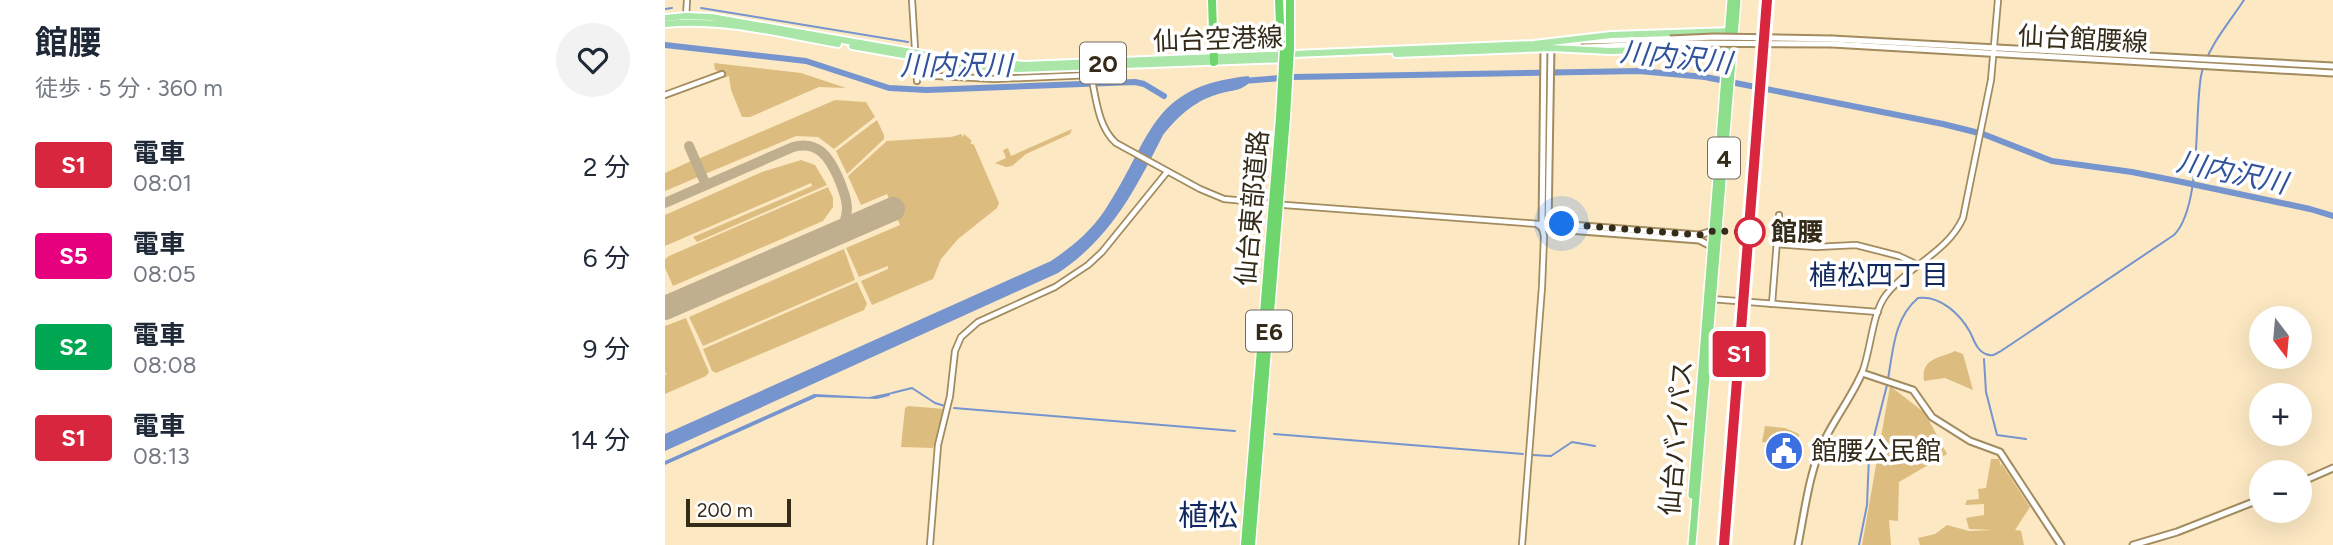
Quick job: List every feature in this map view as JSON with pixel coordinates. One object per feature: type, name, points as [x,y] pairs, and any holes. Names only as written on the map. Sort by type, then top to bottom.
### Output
[{"type":"highway","points":[[1214,0],[1216,60]]},
{"type":"highway","name":"仙台東部道路","points":[[1251,545],[1283,117],[1285,48],[1282,0]]},
{"type":"highway","name":"仙台東部道路","points":[[1245,545],[1283,117],[1283,75],[1290,0]]},
{"type":"highway","name":"仙台バイパス","points":[[1690,545],[1728,81],[1731,0]]},
{"type":"highway","name":"仙台バイパス","points":[[1731,31],[1737,0]]},
{"type":"main road","name":"仙台空港線","points":[[665,21],[730,19],[966,66],[1018,69],[1547,46],[1670,32],[1731,31]]},
{"type":"main road","name":"仙台館腰線","points":[[1563,44],[1738,37],[2197,62],[2333,73]]},
{"type":"main road","name":"仙台空港線","points":[[1563,44],[1610,51],[1730,47]]},
{"type":"main road","points":[[1544,225],[1547,46]]},
{"type":"main road","name":"仙台館腰線","points":[[2210,63],[2333,66]]},
{"type":"main road","points":[[1544,225],[1699,235],[1716,231]]},
{"type":"main road","points":[[1544,225],[1699,240],[1715,247]]},
{"type":"main road","points":[[1798,545],[1817,461],[1825,440],[1862,373],[1913,390],[1929,414],[1942,424],[1970,441],[2003,455],[2061,545]]},
{"type":"main road","points":[[2312,477],[2333,468]]},
{"type":"main road","points":[[2133,545],[2171,535],[2249,504]]},
{"type":"street","points":[[686,19],[687,0]]},
{"type":"street","points":[[912,0],[917,78],[995,79],[1091,75],[1106,132],[1117,143],[1167,172],[1224,199],[1268,204]]},
{"type":"street","points":[[1862,373],[1878,312],[1885,296],[1945,244],[1960,227],[1994,51],[1998,0]]},
{"type":"street","points":[[665,95],[722,74]]},
{"type":"street","points":[[930,545],[938,444],[950,396],[955,351],[961,337],[978,322],[1055,287],[1088,265],[1102,252],[1167,172]]},
{"type":"street","points":[[1285,205],[1544,225],[1542,287],[1522,545]]},
{"type":"street","points":[[1772,304],[1779,215]]},
{"type":"street","points":[[1776,244],[1816,247],[1856,244],[1899,256],[1918,265]]},
{"type":"street","points":[[1711,299],[1878,312]]},
{"type":"shaded area","points":[[714,63],[801,73],[846,88],[819,87],[750,117],[742,117],[731,90],[729,76],[724,78],[721,72],[715,70]]},
{"type":"shaded area","points":[[835,100],[866,102],[875,117],[834,149],[818,137],[796,136],[705,174],[698,159]]},
{"type":"shaded area","points":[[877,120],[884,139],[847,174],[836,151]]},
{"type":"shaded area","points":[[1072,129],[1070,134],[1026,154],[1012,166],[995,163],[1006,158],[1003,150],[1008,148],[1011,156]]},
{"type":"shaded area","points":[[961,134],[974,145],[999,203],[997,208],[958,239],[941,259],[933,279],[872,305],[861,281],[888,269],[888,266],[859,277],[846,248],[900,225],[887,194],[861,205],[848,176],[887,141]]},
{"type":"shaded area","points":[[801,160],[815,165],[827,185],[697,242],[693,237],[812,186],[811,183],[665,246],[665,215],[762,172]]},
{"type":"shaded area","points":[[691,161],[698,177],[665,191],[665,173]]},
{"type":"shaded area","points":[[828,187],[833,198],[833,207],[823,221],[673,286],[665,268],[665,259],[669,256]]},
{"type":"shaded area","points":[[844,249],[855,280],[703,346],[689,317]]},
{"type":"shaded area","points":[[857,282],[867,304],[864,310],[716,373],[712,371],[703,349]]},
{"type":"shaded area","points":[[686,318],[709,372],[706,376],[665,394],[665,326]]},
{"type":"shaded area","points":[[1955,351],[1963,354],[1973,390],[1945,378],[1924,381],[1925,368],[1932,360]]},
{"type":"shaded area","points":[[1890,386],[1925,413],[1947,454],[1899,482],[1898,521],[1889,520],[1891,545],[1862,545]]},
{"type":"shaded area","points":[[905,408],[945,409],[933,448],[901,447]]},
{"type":"shaded area","points":[[1765,426],[1785,428],[1799,434],[1798,445],[1762,442]]},
{"type":"shaded area","points":[[1991,459],[1999,459],[2001,467],[2001,463],[2030,507],[2015,530],[2021,531],[2024,545],[1920,545],[1918,538],[1935,534],[1947,525],[1969,531],[1993,530],[1969,529],[1966,518],[1984,515],[1984,504],[1965,505],[1967,500],[1979,499],[1978,489],[1986,488]]},
{"type":"water","points":[[1249,76],[1245,86],[1204,99],[1175,121],[1163,135],[1120,212],[1093,244],[1058,273],[665,451],[665,434],[1051,261],[1081,238],[1100,218],[1145,139],[1171,104],[1191,91],[1216,82]]},
{"type":"water","points":[[893,392],[877,399],[817,397],[665,465],[665,461],[814,394],[869,397]]},
{"type":"waterway","points":[[1888,379],[1899,325],[1918,298],[1934,300],[1949,307],[1966,325],[1980,350],[1994,355],[2174,235],[2183,221],[2193,182],[2201,76],[2219,36],[2244,0]]},
{"type":"waterway","points":[[665,9],[672,8]]},
{"type":"waterway","points":[[701,8],[908,42]]},
{"type":"waterway","name":"川内沢川","points":[[665,45],[806,61],[889,88],[927,90],[1135,82],[1144,84],[1164,96]]},
{"type":"waterway","name":"川内沢川","points":[[1243,81],[1294,77],[1639,71],[1705,77],[1943,124],[1983,134],[2052,161],[2132,172],[2333,216]]},
{"type":"waterway","points":[[1984,359],[1986,392],[1997,435],[2026,439]]},
{"type":"waterway","points":[[1859,545],[1867,505],[1869,456],[1887,385]]},
{"type":"waterway","points":[[892,393],[912,388],[935,403],[945,406]]},
{"type":"waterway","points":[[954,408],[1235,431]]},
{"type":"waterway","points":[[1274,434],[1523,454]]},
{"type":"waterway","points":[[1532,455],[1551,456],[1572,442],[1595,446]]},
{"type":"taxiway","points":[[689,146],[706,185]]},
{"type":"taxiway","points":[[665,203],[793,147],[809,146],[816,148],[826,157],[844,192],[847,213],[837,234]]},
{"type":"runway","points":[[665,308],[893,209]]},
{"type":"railway","points":[[1750,241],[1769,0]]},
{"type":"railway","points":[[1724,545],[1749,242]]},
{"type":"train","name":"S1","points":[[1724,545],[1767,0]]},
{"type":"place","name":"館腰","points":[[1750,232]]},
{"type":"place","name":"館腰公民館","points":[[1784,451]]},
{"type":"district","name":"植松四丁目","points":[[1879,275]]},
{"type":"district","name":"植松","points":[[1208,515]]},
{"type":"route","points":[[1562,224],[1699,235],[1713,231],[1750,232]]}]
